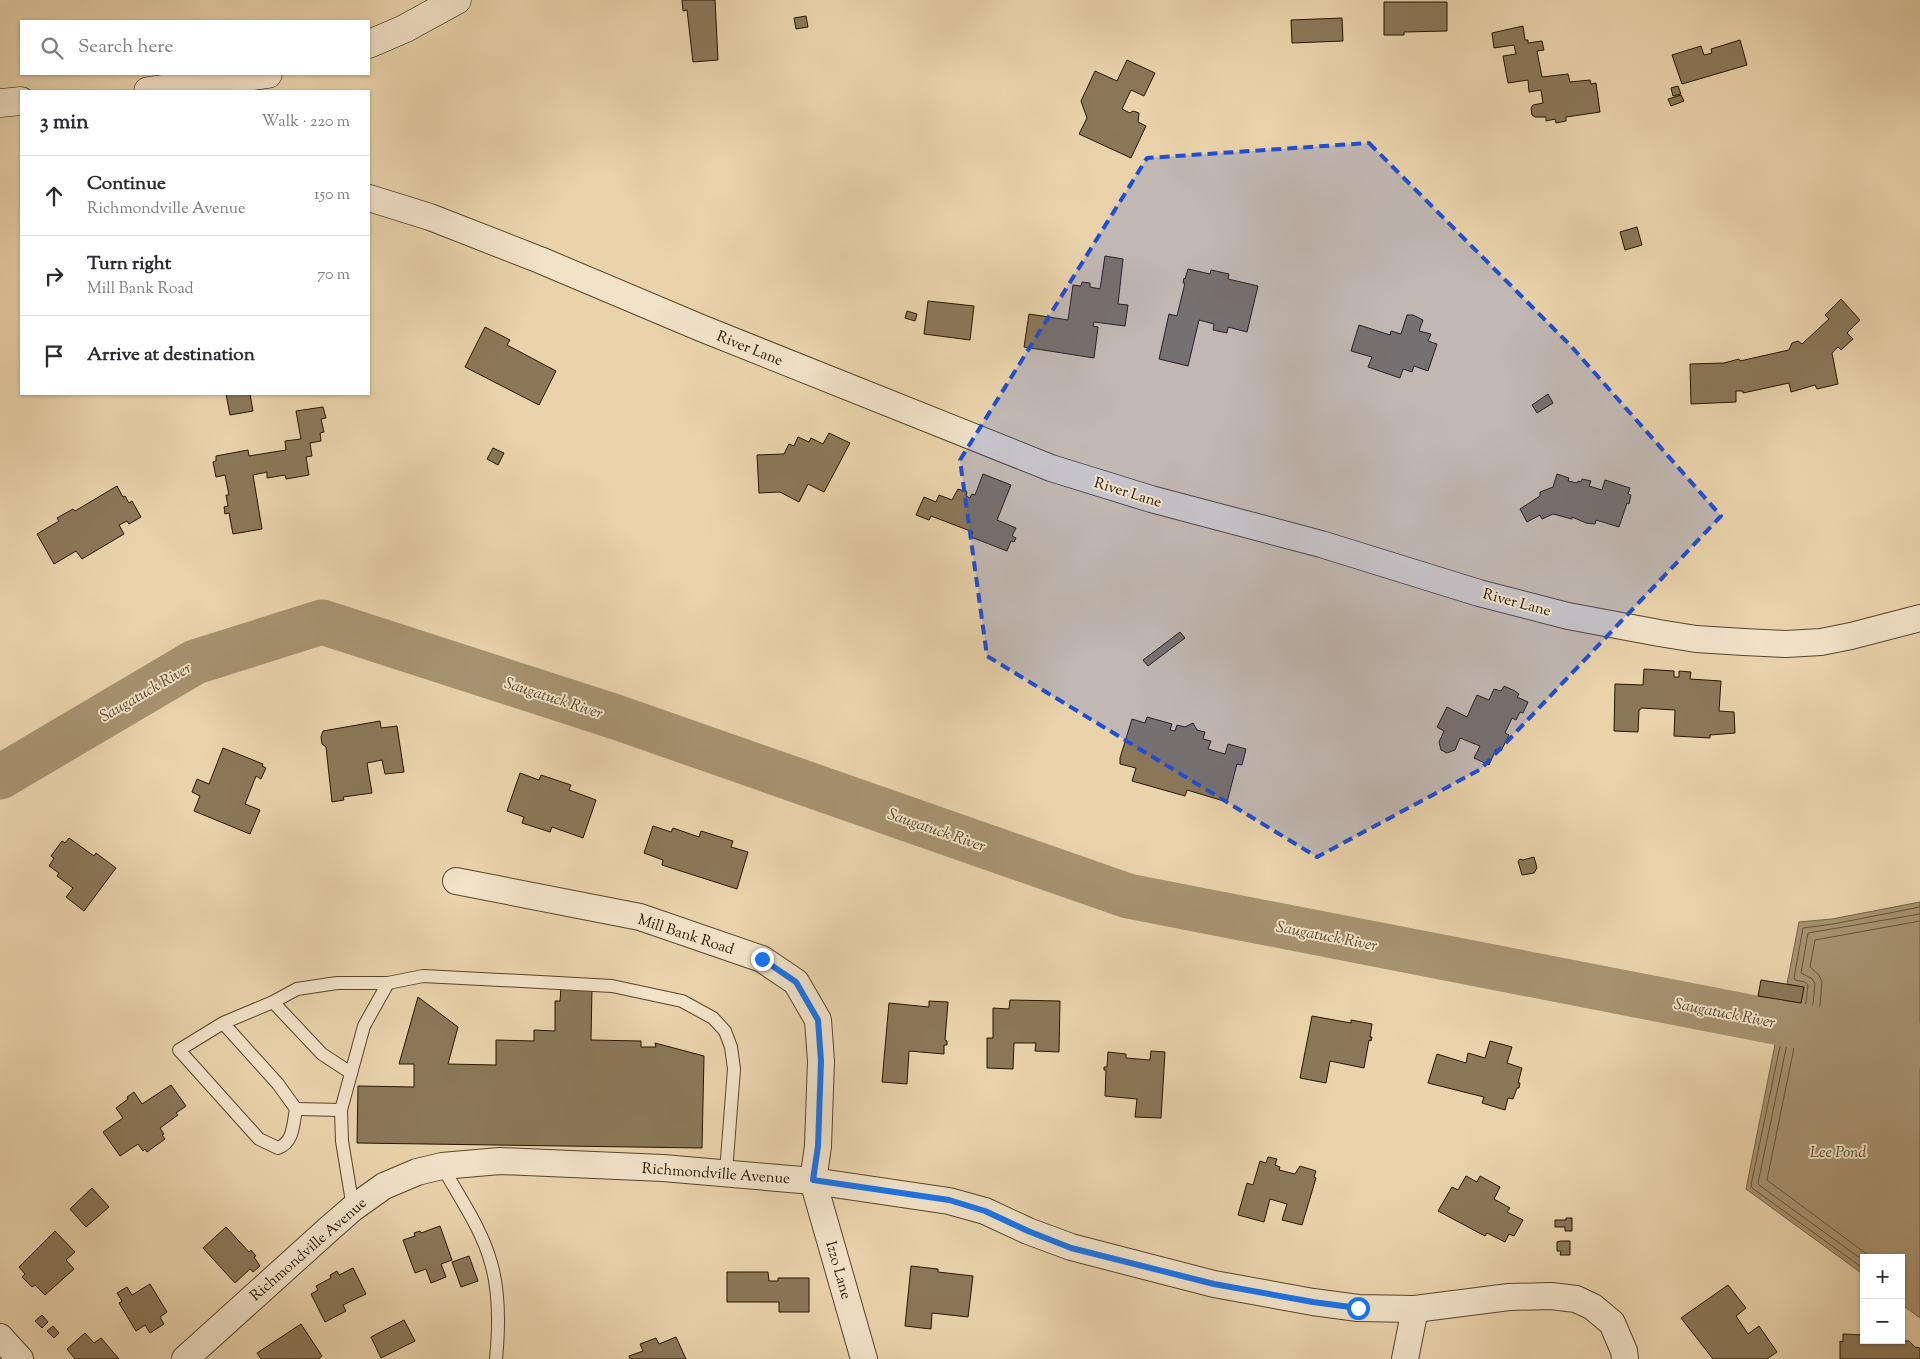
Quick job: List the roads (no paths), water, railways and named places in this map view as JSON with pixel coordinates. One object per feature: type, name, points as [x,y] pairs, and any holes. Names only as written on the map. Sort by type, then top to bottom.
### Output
[{"type":"main road","points":[[370,44],[457,0]]},
{"type":"main road","points":[[167,90],[262,75]]},
{"type":"main road","points":[[0,103],[20,101]]},
{"type":"street","name":"River Lane","points":[[370,198],[430,217],[540,260],[701,328],[1051,468],[1151,500],[1321,544],[1479,592],[1568,616],[1659,634],[1696,639],[1744,642],[1786,644],[1821,642],[1920,618]]},
{"type":"street","name":"Mill Bank Road","points":[[456,881],[640,917],[762,959],[796,982],[818,1020],[821,1061],[818,1146],[813,1180]]},
{"type":"street","name":"Richmondville Avenue","points":[[185,1359],[353,1208],[384,1186],[417,1172],[442,1166],[500,1161],[726,1172],[813,1180],[949,1200],[985,1211],[1071,1248],[1214,1284],[1358,1308],[1415,1309],[1509,1297],[1551,1296],[1576,1299],[1593,1307],[1612,1324],[1624,1351],[1624,1359]]},
{"type":"street","name":"Izzo Lane","points":[[813,1180],[864,1359]]},
{"type":"street","points":[[1405,1359],[1415,1309]]},
{"type":"street","points":[[0,1337],[20,1359]]},
{"type":"lane","points":[[223,1023],[278,1084],[296,1109],[290,1138],[285,1145],[278,1148],[268,1145],[259,1138],[179,1050],[223,1023],[274,1002],[297,990],[329,984],[388,983],[423,976],[612,986],[682,1001],[713,1018],[726,1031],[731,1047],[734,1069],[726,1172]]},
{"type":"lane","points":[[353,1208],[342,1141],[341,1110],[364,1026],[388,983]]},
{"type":"lane","points":[[274,1002],[322,1054],[351,1073]]},
{"type":"lane","points":[[296,1109],[341,1110]]},
{"type":"lane","points":[[442,1166],[477,1230],[491,1261],[498,1294],[496,1359]]},
{"type":"water","name":"Lee Pond","points":[[1920,902],[1920,1318],[1905,1307],[1905,1254],[1860,1254],[1860,1272],[1746,1189],[1784,1000],[1801,1003],[1804,987],[1787,984],[1799,922],[1832,919]]},
{"type":"waterway","name":"Saugatuck River","points":[[0,777],[195,662],[322,622],[616,717],[1128,896],[1780,1023],[1920,1046]]}]
